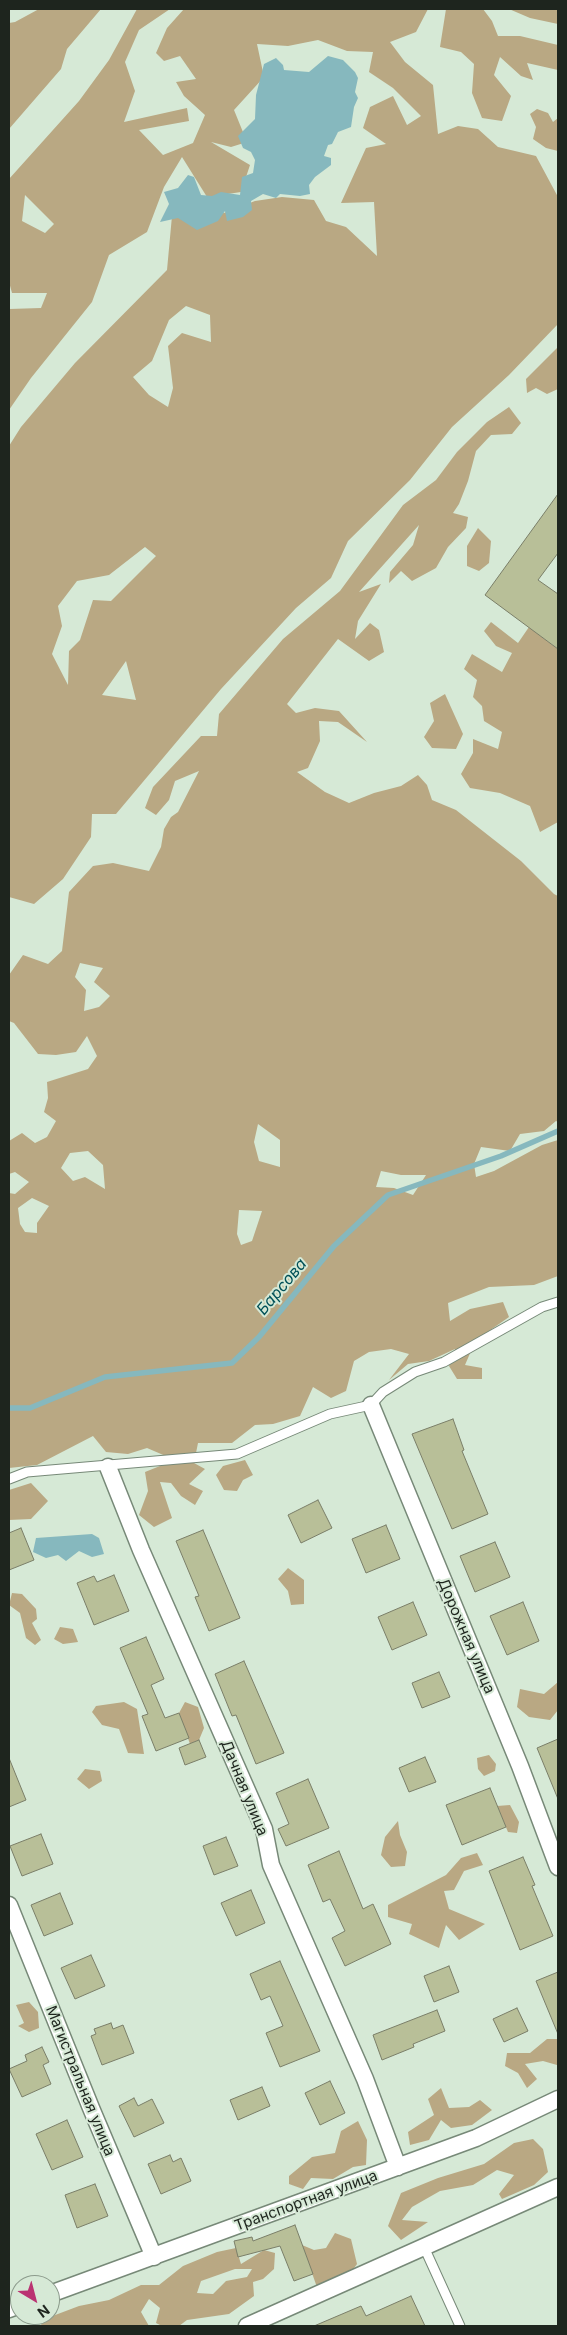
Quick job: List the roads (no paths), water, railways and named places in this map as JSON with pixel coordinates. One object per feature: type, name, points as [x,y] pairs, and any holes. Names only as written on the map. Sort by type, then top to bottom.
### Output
[{"type":"street","name":"Дорожная улица","points":[[371,1405],[520,1766],[558,1867]]},
{"type":"street","name":"Дачная улица","points":[[108,1467],[141,1550],[264,1829],[271,1865],[365,2079],[398,2167]]},
{"type":"street","name":"Магистральная улица","points":[[9,1905],[154,2257]]},
{"type":"street","name":"Транспортная улица","points":[[60,2290],[476,2138],[558,2099]]},
{"type":"street","points":[[247,2326],[558,2187]]},
{"type":"lane","points":[[9,1480],[27,1472],[108,1467],[172,1458],[237,1454],[330,1414],[371,1405],[384,1392],[415,1372],[444,1362],[542,1307],[558,1302]]},
{"type":"lane","points":[[424,2247],[460,2326]]},
{"type":"water","points":[[328,56],[343,60],[355,72],[358,78],[355,92],[358,98],[354,107],[351,127],[338,132],[332,144],[328,145],[324,156],[331,158],[331,165],[315,177],[309,185],[310,194],[300,196],[280,194],[276,198],[263,194],[251,201],[252,210],[243,217],[227,221],[225,211],[218,221],[197,230],[178,218],[160,222],[169,204],[164,192],[178,188],[188,175],[194,177],[201,195],[212,196],[221,192],[240,195],[242,177],[253,173],[255,160],[251,152],[243,148],[238,136],[255,119],[256,95],[264,64],[276,58],[283,65],[284,70],[309,72]]},
{"type":"water","points":[[92,1534],[99,1538],[104,1554],[92,1557],[79,1551],[66,1561],[58,1555],[46,1558],[33,1552],[36,1538]]},
{"type":"waterway","name":"Барсова","points":[[9,1408],[30,1408],[105,1377],[232,1363],[259,1337],[334,1246],[388,1195],[501,1156],[558,1131]]}]
